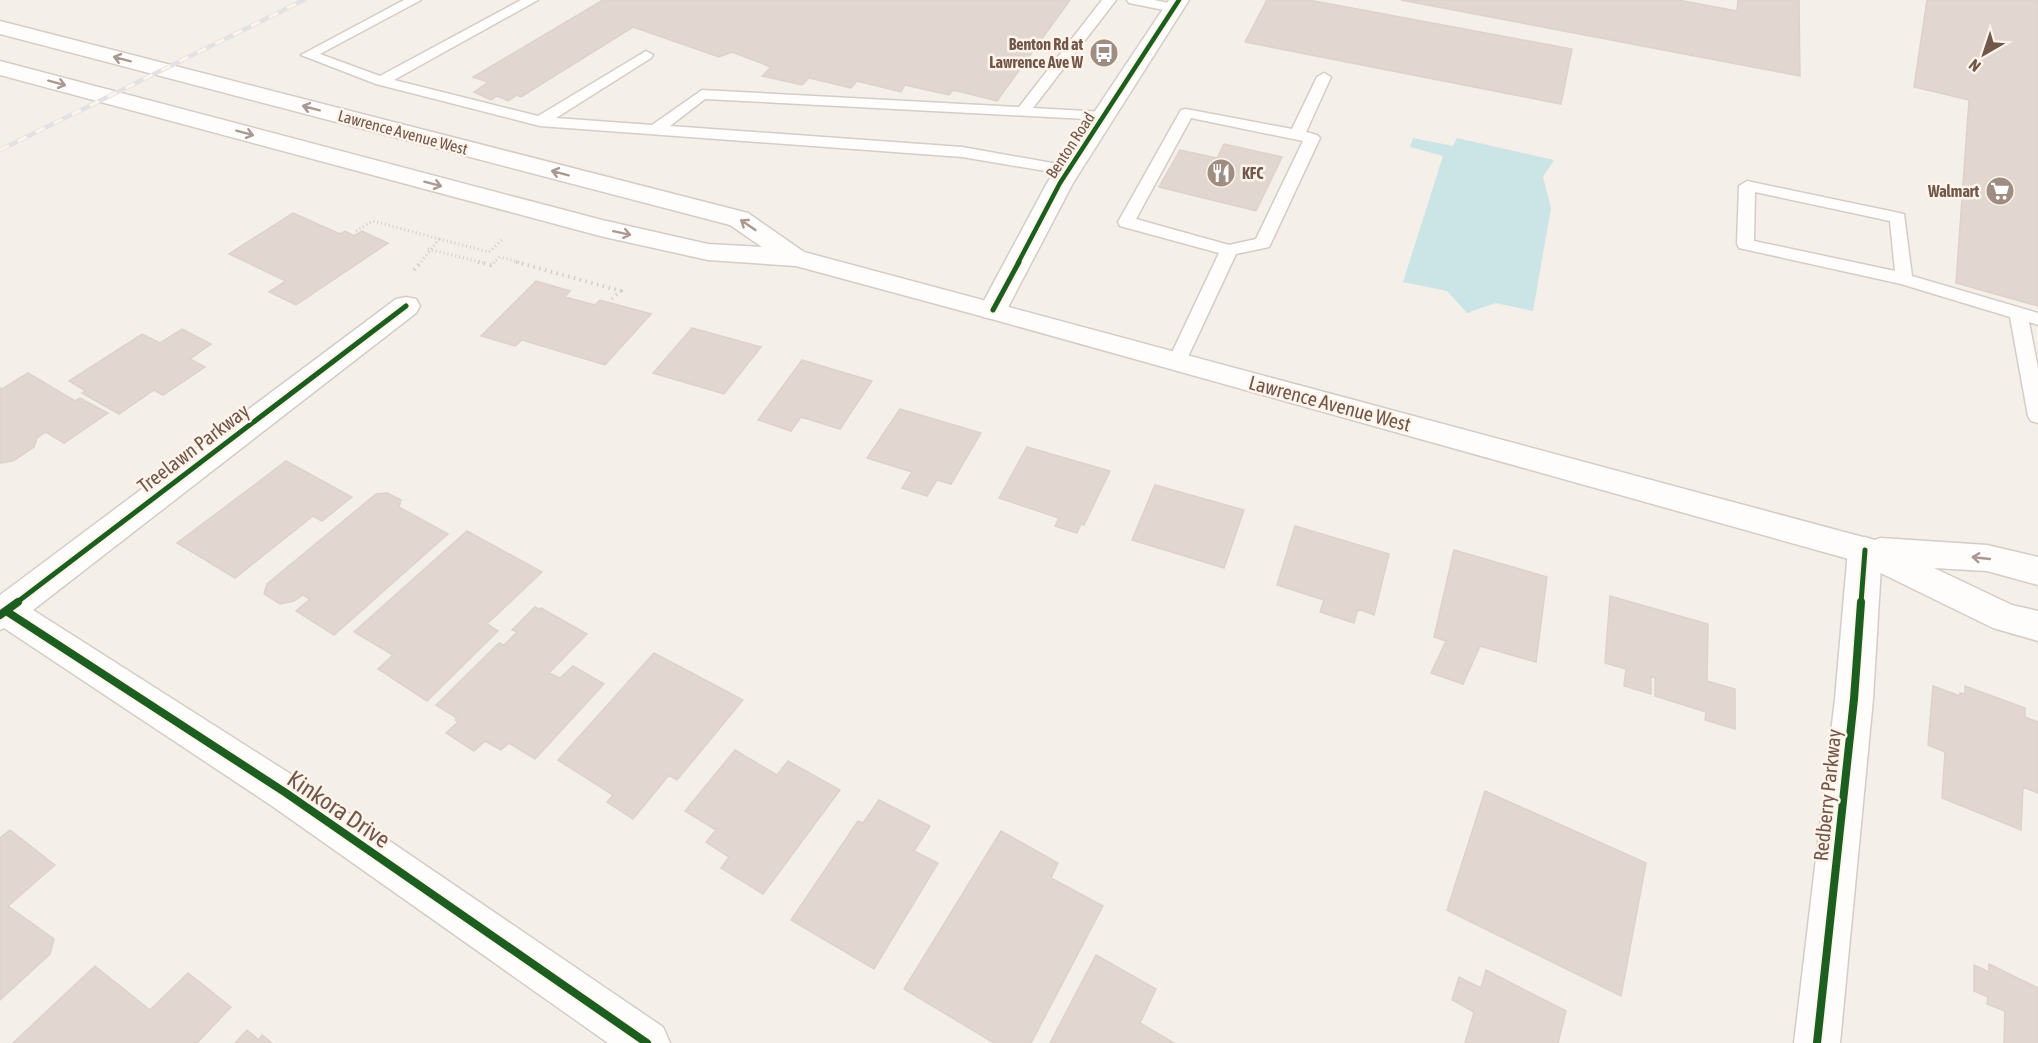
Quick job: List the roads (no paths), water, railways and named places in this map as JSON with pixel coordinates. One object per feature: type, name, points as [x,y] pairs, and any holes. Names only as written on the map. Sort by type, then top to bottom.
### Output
[{"type":"main road","name":"Benton Road","points":[[993,310],[1069,170],[1177,4]]},
{"type":"main road","name":"Lawrence Avenue West","points":[[0,27],[739,219],[796,258]]},
{"type":"main road","name":"Lawrence Avenue West","points":[[0,68],[600,228],[708,252],[796,258],[993,310],[1865,550],[2005,618],[2038,626]]},
{"type":"main road","name":"Treelawn Parkway","points":[[3,613],[406,306]]},
{"type":"main road","name":"Lawrence Avenue West","points":[[1865,550],[1987,558],[2038,571]]},
{"type":"main road","name":"Redberry Parkway","points":[[1817,1043],[1854,699],[1865,550]]},
{"type":"main road","name":"Kinkora Drive","points":[[3,613],[286,793],[647,1043]]},
{"type":"lane","points":[[414,0],[308,55],[381,81],[540,121],[962,152],[1069,170]]},
{"type":"lane","points":[[381,81],[531,0]]},
{"type":"lane","points":[[1023,111],[1109,0]]},
{"type":"lane","points":[[1134,0],[1177,4]]},
{"type":"lane","points":[[540,121],[646,55]]},
{"type":"lane","points":[[1305,136],[1186,113],[1126,222],[1229,250],[1263,243],[1305,136],[1324,77]]},
{"type":"lane","points":[[656,129],[702,94],[1104,116]]},
{"type":"lane","points":[[1904,279],[1898,218],[1747,186],[1745,244],[1904,279],[2038,319]]},
{"type":"lane","points":[[1176,361],[1229,250]]},
{"type":"lane","points":[[2018,314],[2038,416]]},
{"type":"water","points":[[1413,138],[1453,146],[1457,138],[1554,160],[1543,177],[1551,208],[1533,311],[1496,303],[1467,313],[1447,291],[1403,282],[1443,156],[1410,147]]},
{"type":"railway","points":[[0,150],[304,0]]},
{"type":"place","name":"Benton Rd at Lawrence Ave W","points":[[1104,53]]},
{"type":"place","name":"KFC","points":[[1221,173]]},
{"type":"place","name":"Walmart","points":[[2000,191]]}]
